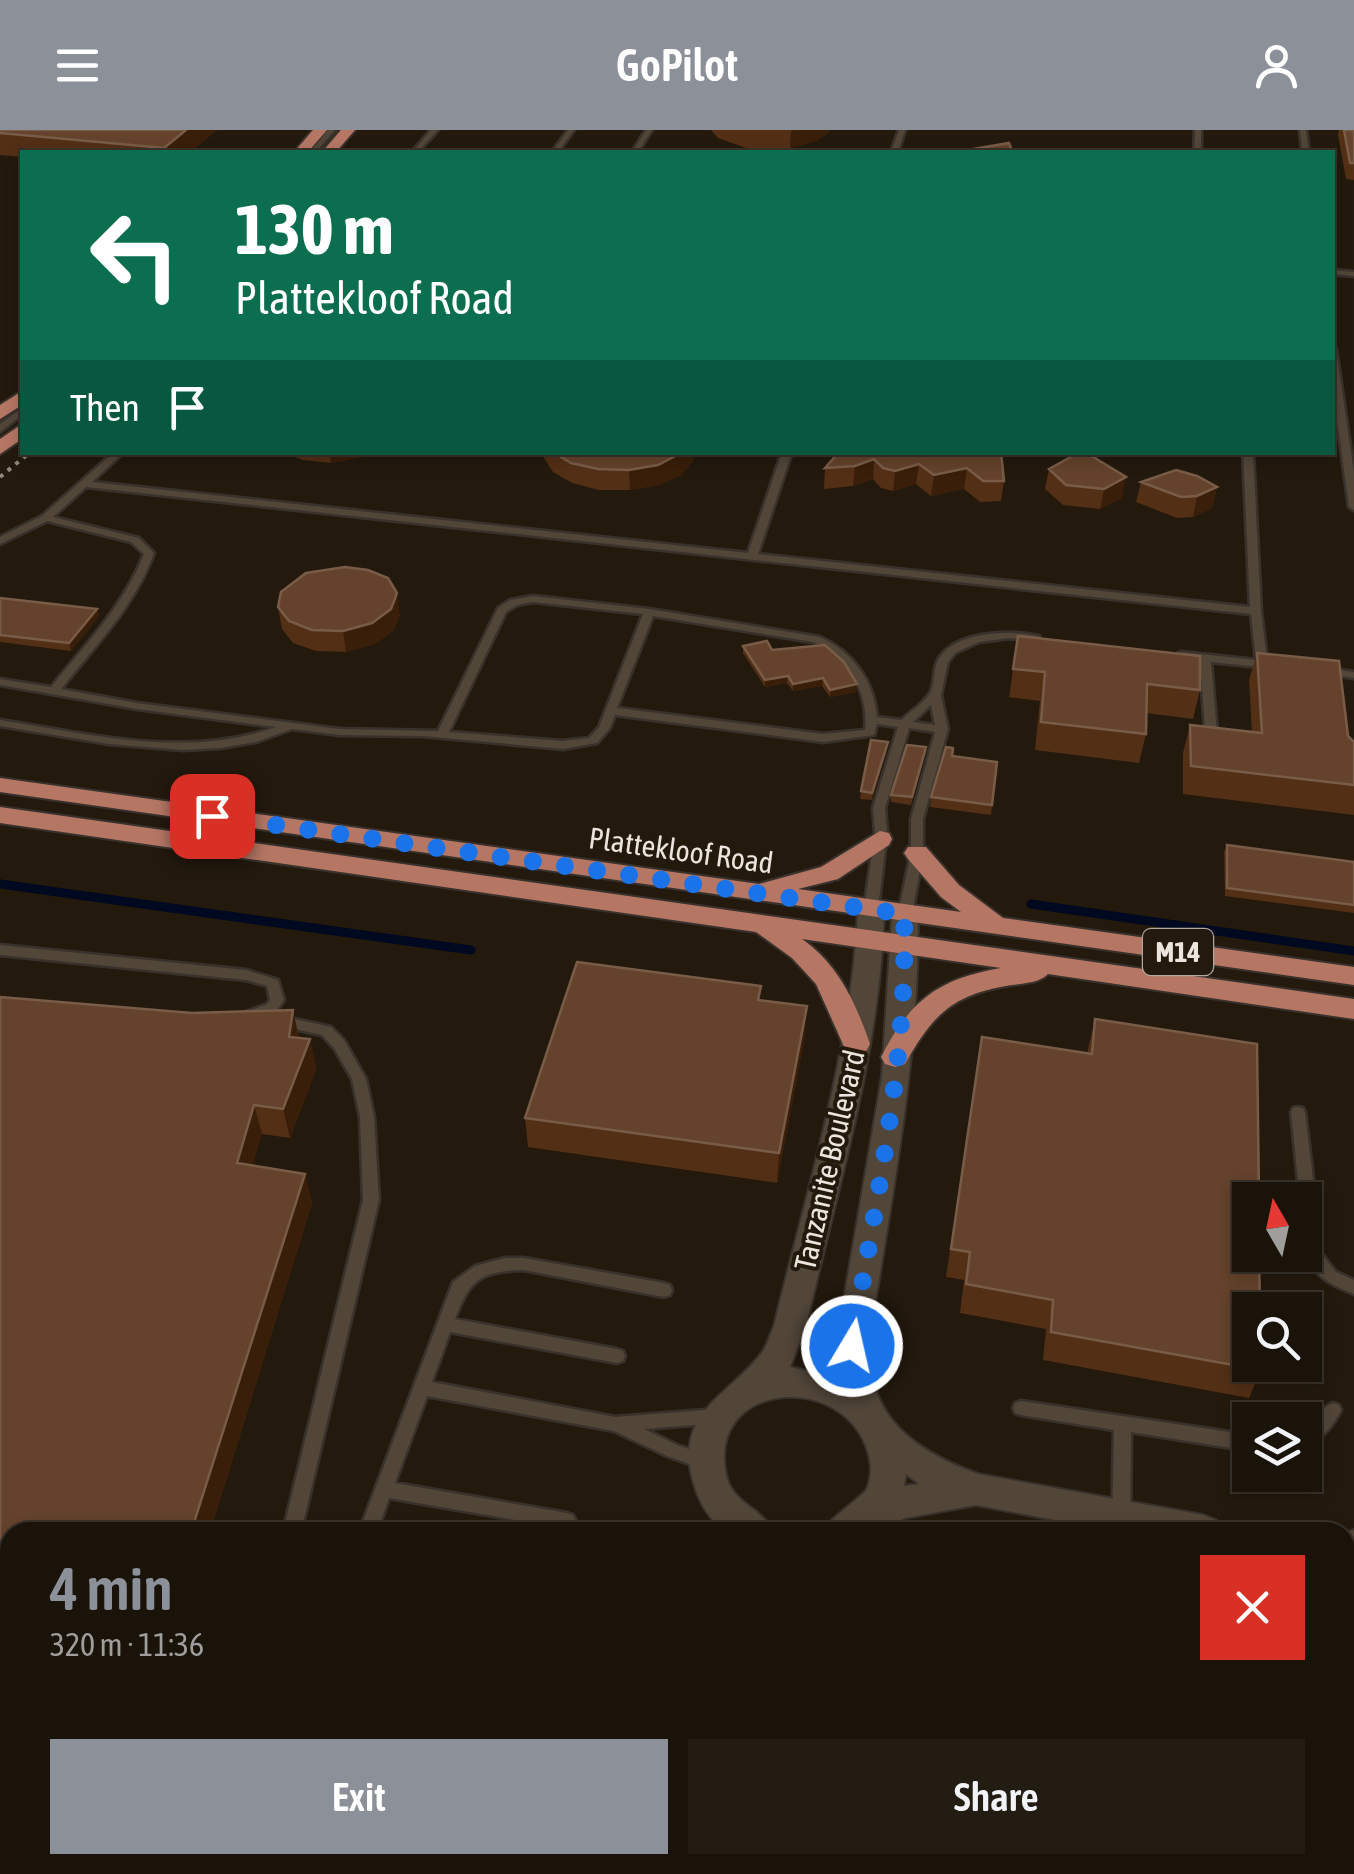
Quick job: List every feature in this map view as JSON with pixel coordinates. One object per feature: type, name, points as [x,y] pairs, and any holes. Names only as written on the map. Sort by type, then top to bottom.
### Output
[{"type":"main road","points":[[303,150],[320,130]]},
{"type":"main road","points":[[330,150],[348,130]]},
{"type":"main road","points":[[0,414],[20,398]]},
{"type":"main road","points":[[0,448],[20,432]]},
{"type":"main road","name":"Plattekloof Road","points":[[0,785],[1354,976]]},
{"type":"main road","name":"Plattekloof Road","points":[[0,815],[1354,1010]]},
{"type":"main road","points":[[728,890],[817,877],[847,864],[880,839]]},
{"type":"main road","points":[[918,852],[958,898],[1002,927]]},
{"type":"main road","points":[[744,921],[787,941],[816,962],[840,999],[856,1044]]},
{"type":"main road","points":[[895,1057],[914,1020],[929,1004],[949,992],[1005,976],[1072,969]]},
{"type":"street","name":"Tanzanite Boulevard","points":[[730,1405],[784,1349],[856,1044],[870,970],[871,909]]},
{"type":"street","name":"Tanzanite Boulevard","points":[[860,1522],[882,1498],[890,1468],[852,1369],[852,1346],[895,1057],[906,944],[904,914]]},
{"type":"street","points":[[730,1521],[708,1478],[706,1444],[730,1405],[775,1382],[808,1381],[841,1391],[930,1472],[978,1490],[1114,1522]]},
{"type":"street","points":[[865,1522],[899,1504],[978,1490]]},
{"type":"lane","points":[[315,150],[332,130]]},
{"type":"lane","points":[[417,150],[435,130]]},
{"type":"lane","points":[[1335,366],[1350,451],[1354,507]]},
{"type":"lane","points":[[0,430],[20,413]]},
{"type":"lane","points":[[0,541],[46,518],[117,455]]},
{"type":"lane","points":[[752,556],[787,455]]},
{"type":"lane","points":[[1248,455],[1262,664]]},
{"type":"lane","points":[[84,484],[1256,611]]},
{"type":"lane","points":[[46,518],[135,540],[148,553],[145,565],[114,612],[53,692]]},
{"type":"lane","points":[[442,734],[496,621],[507,606],[533,599],[650,612],[824,641],[845,658],[869,695],[872,720],[871,730],[865,736],[823,738],[610,711]]},
{"type":"lane","points":[[0,682],[340,732],[442,734],[544,745],[582,744],[600,735],[650,612]]},
{"type":"lane","points":[[904,914],[918,852],[917,819],[942,729],[935,695],[943,662],[951,650],[992,636],[1049,639]]},
{"type":"lane","points":[[1166,653],[1282,666]]},
{"type":"lane","points":[[1205,658],[1212,745]]},
{"type":"lane","points":[[1302,668],[1347,674],[1342,692]]},
{"type":"lane","points":[[871,909],[880,808],[905,723],[935,695]]},
{"type":"lane","points":[[872,720],[942,729]]},
{"type":"lane","points":[[0,723],[192,746],[259,738],[291,725]]},
{"type":"lane","points":[[0,950],[264,978],[276,986],[278,1000],[272,1007],[229,1019]]},
{"type":"lane","points":[[250,1016],[326,1031],[339,1044],[359,1079],[367,1117],[370,1200],[294,1522]]},
{"type":"lane","points":[[1298,1112],[1314,1256],[1330,1277],[1354,1287]]},
{"type":"lane","points":[[372,1522],[444,1324],[459,1287],[470,1275],[503,1264],[524,1264],[664,1290]]},
{"type":"lane","points":[[444,1324],[618,1356]]},
{"type":"lane","points":[[423,1388],[615,1424],[707,1462]]},
{"type":"lane","points":[[615,1424],[730,1405]]},
{"type":"lane","points":[[1021,1408],[1232,1440]]},
{"type":"lane","points":[[1322,1426],[1333,1410]]},
{"type":"lane","points":[[1122,1522],[1123,1423]]},
{"type":"lane","points":[[384,1489],[566,1521]]},
{"type":"path","points":[[0,477],[26,455]]},
{"type":"building","points":[[0,130],[186,130],[164,148]]},
{"type":"building","points":[[1344,130],[1354,130],[1354,163],[1350,163]]},
{"type":"building","points":[[1009,143],[1011,148],[1006,150],[968,150]]},
{"type":"building","points":[[558,455],[677,455],[658,465],[629,470],[571,463]]},
{"type":"building","points":[[836,455],[1001,455],[1004,481],[983,481],[967,468],[934,475],[919,464],[895,471],[883,468],[874,459],[855,466],[825,468]]},
{"type":"building","points":[[1075,455],[1090,455],[1126,477],[1104,489],[1066,485],[1049,469]]},
{"type":"building","points":[[1176,470],[1217,487],[1197,496],[1181,497],[1141,482]]},
{"type":"building","points":[[345,567],[388,578],[397,593],[391,609],[372,623],[343,631],[312,630],[289,621],[278,607],[281,592],[306,573]]},
{"type":"building","points":[[0,598],[97,609],[69,643],[0,635]]},
{"type":"building","points":[[1018,636],[1200,656],[1200,690],[1147,684],[1146,734],[1041,722],[1045,672],[1013,669]]},
{"type":"building","points":[[767,641],[772,650],[825,645],[844,662],[857,684],[830,690],[823,678],[793,684],[788,676],[765,680],[743,646]]},
{"type":"building","points":[[1257,653],[1339,661],[1348,736],[1354,742],[1354,785],[1191,766],[1190,725],[1262,733]]},
{"type":"building","points":[[871,740],[888,742],[872,793],[861,791]]},
{"type":"building","points":[[907,745],[926,747],[912,797],[891,795]]},
{"type":"building","points":[[946,747],[953,748],[952,756],[997,762],[992,805],[931,797]]},
{"type":"building","points":[[1227,845],[1354,862],[1354,905],[1227,888]]},
{"type":"building","points":[[577,962],[761,986],[758,1000],[807,1006],[779,1153],[525,1118]]},
{"type":"building","points":[[0,997],[192,1013],[293,1010],[289,1037],[310,1039],[283,1109],[254,1105],[237,1163],[305,1174],[194,1522],[0,1522]]},
{"type":"building","points":[[1095,1019],[1257,1044],[1259,1182],[1232,1182],[1232,1272],[1259,1272],[1260,1292],[1232,1292],[1232,1365],[1051,1332],[1053,1300],[966,1284],[970,1252],[951,1249],[982,1037],[1092,1054]]},
{"type":"waterway","points":[[0,884],[471,950]]},
{"type":"waterway","points":[[1031,904],[1354,951]]},
{"type":"route","points":[[212,816],[904,914],[906,975],[890,1110],[852,1346]]}]
